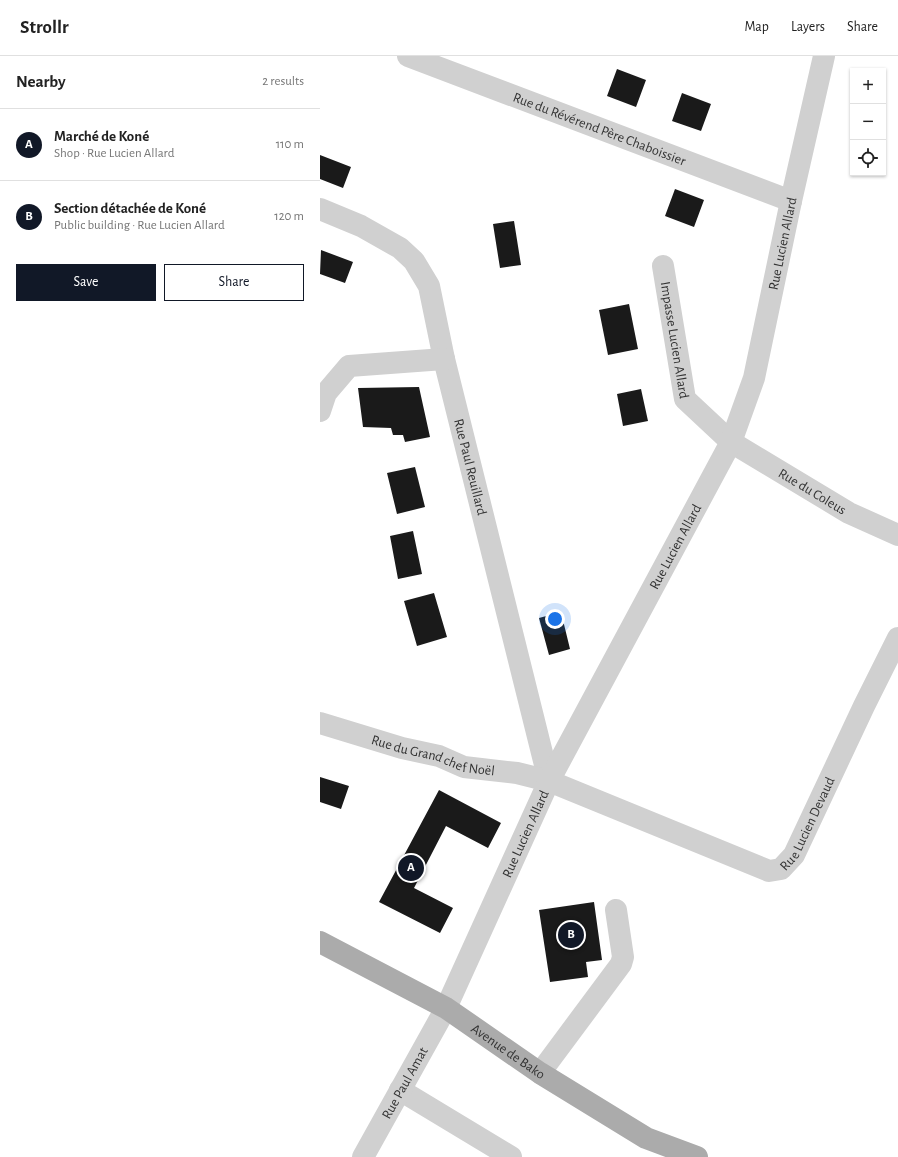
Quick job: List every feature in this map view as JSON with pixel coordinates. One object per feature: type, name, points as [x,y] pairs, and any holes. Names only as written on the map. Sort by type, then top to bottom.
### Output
[{"type":"main road","name":"Avenue de Bako","points":[[320,942],[446,1008],[540,1073],[646,1138],[697,1157]]},
{"type":"street","name":"Rue du Révérend Père Chaboissier","points":[[408,56],[791,201]]},
{"type":"street","name":"Rue Lucien Allard","points":[[446,1008],[548,781],[730,442],[754,378],[791,201],[824,56]]},
{"type":"street","name":"Rue Paul Reuillard","points":[[320,209],[360,226],[400,248],[414,262],[429,286],[444,359],[548,781]]},
{"type":"street","name":"Impasse Lucien Allard","points":[[662,266],[684,399],[730,442]]},
{"type":"street","points":[[320,411],[326,393],[348,366],[444,359]]},
{"type":"street","name":"Rue du Coleus","points":[[730,442],[849,513],[898,535]]},
{"type":"street","name":"Rue Lucien Devaud","points":[[548,781],[769,871],[781,869],[794,855],[861,713],[893,657],[898,638]]},
{"type":"street","name":"Rue du Grand chef Noël","points":[[320,723],[402,748],[439,756],[464,767],[517,773],[548,781]]},
{"type":"street","points":[[540,1073],[621,964],[623,957],[616,910]]},
{"type":"street","name":"Rue Paul Amat","points":[[363,1157],[446,1008]]},
{"type":"street","points":[[400,1090],[511,1157]]},
{"type":"building","points":[[617,69],[646,80],[636,107],[607,96]]},
{"type":"building","points":[[682,93],[711,104],[701,131],[672,121]]},
{"type":"building","points":[[320,155],[351,167],[343,188],[320,179]]},
{"type":"building","points":[[675,189],[704,200],[694,227],[665,216]]},
{"type":"building","points":[[514,221],[521,265],[500,268],[493,224]]},
{"type":"building","points":[[321,250],[353,262],[345,283],[320,274]]},
{"type":"building","points":[[629,304],[638,349],[608,355],[599,310]]},
{"type":"building","points":[[419,387],[430,437],[405,442],[403,435],[393,435],[391,428],[363,427],[358,388]]},
{"type":"building","points":[[641,389],[648,421],[623,426],[617,394]]},
{"type":"building","points":[[415,467],[425,507],[397,514],[387,473]]},
{"type":"building","points":[[413,531],[422,574],[398,579],[390,536]]},
{"type":"building","points":[[434,593],[447,637],[417,646],[404,601]]},
{"type":"building","points":[[561,612],[570,649],[549,655],[539,618]]},
{"type":"building","points":[[320,777],[349,786],[341,809],[320,802]]},
{"type":"building","points":[[439,790],[501,823],[488,848],[446,826],[414,888],[453,908],[440,933],[379,902]]},
{"type":"building","points":[[594,902],[602,960],[586,962],[588,977],[550,982],[539,910]]},
{"type":"place","name":"Marché de Koné","points":[[411,868]]},
{"type":"place","name":"Section détachée de Koné","points":[[571,935]]}]
